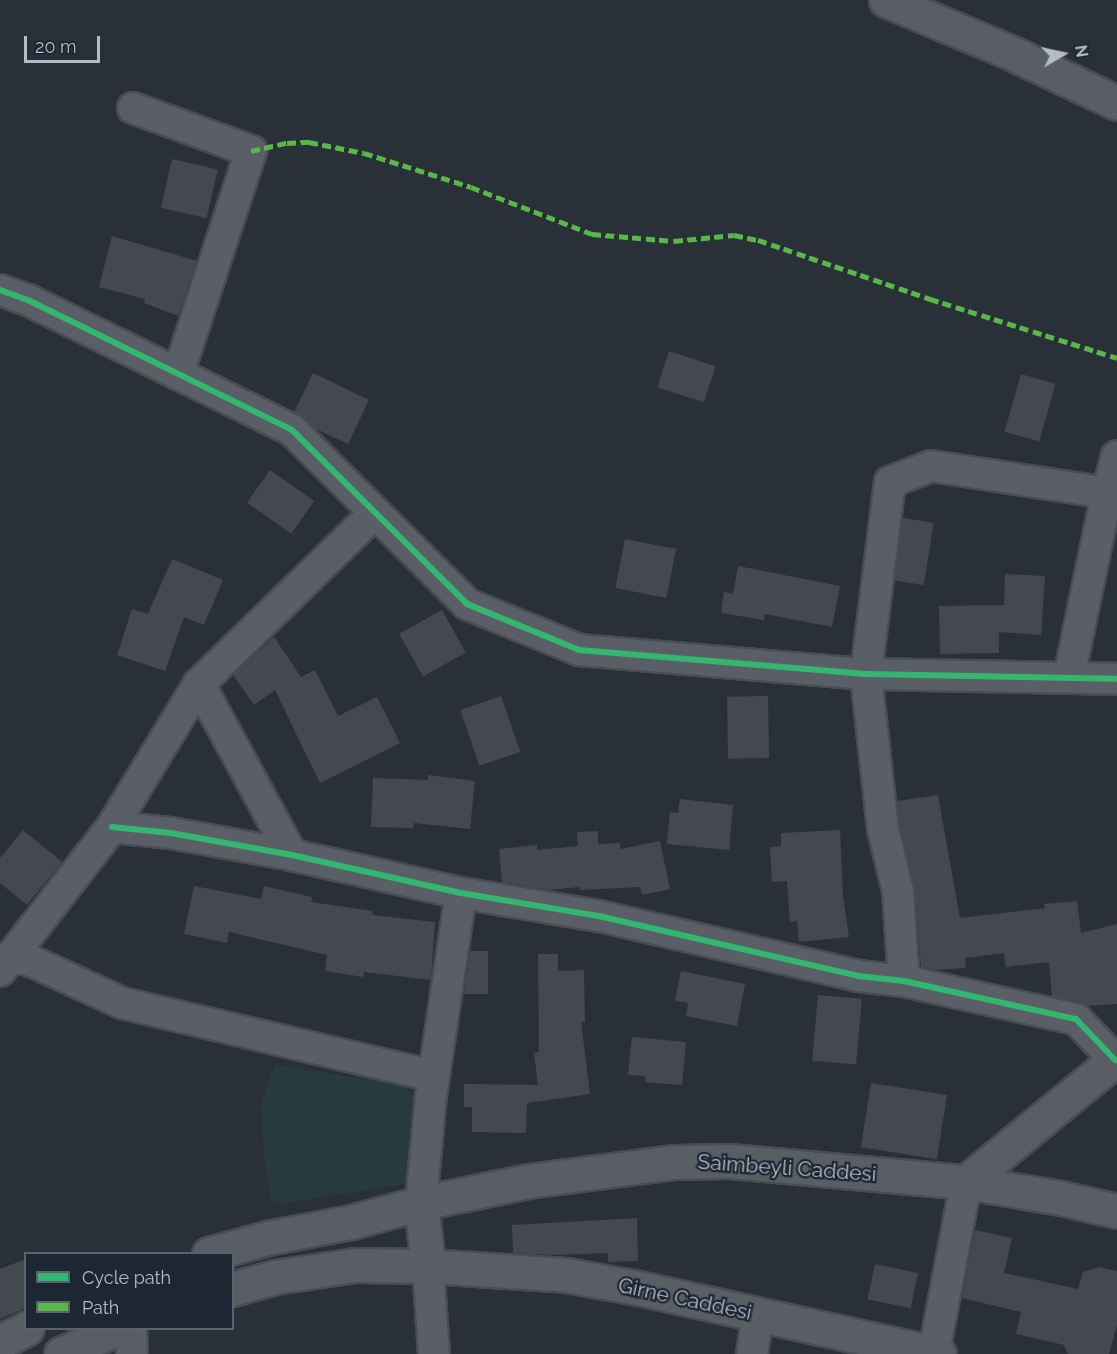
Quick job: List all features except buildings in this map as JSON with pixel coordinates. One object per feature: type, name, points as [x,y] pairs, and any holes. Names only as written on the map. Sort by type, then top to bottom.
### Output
[{"type":"street","points":[[886,0],[1012,52],[1117,103]]},
{"type":"street","points":[[133,108],[251,151],[178,374]]},
{"type":"street","points":[[0,290],[30,301],[292,430],[467,604],[579,650],[866,674],[1069,676],[1117,679]]},
{"type":"street","points":[[1069,676],[1107,493],[1117,456]]},
{"type":"street","points":[[904,981],[898,891],[883,829],[866,674],[890,482],[931,466],[1107,493]]},
{"type":"street","points":[[6,963],[112,827],[200,684],[375,513]]},
{"type":"street","points":[[200,684],[292,855]]},
{"type":"street","points":[[112,827],[171,833],[292,855],[461,893],[598,916],[858,976],[904,981],[1076,1019],[1116,1059],[966,1182],[937,1353]]},
{"type":"street","points":[[434,1354],[421,1203],[434,1076],[461,893]]},
{"type":"street","points":[[6,963],[32,961],[122,1003],[434,1076]]},
{"type":"street","name":"Saimbeyli Caddesi","points":[[217,1252],[303,1229],[351,1222],[421,1203],[528,1181],[675,1162],[730,1161],[966,1182],[1061,1198],[1117,1211]]},
{"type":"street","name":"Girne Caddesi","points":[[234,1289],[317,1269],[355,1265],[428,1266],[566,1275],[638,1288],[937,1353]]},
{"type":"street","points":[[752,1354],[758,1314]]},
{"type":"street","points":[[0,1342],[25,1330]]},
{"type":"street","points":[[61,1354],[116,1330]]},
{"type":"street","points":[[130,1330],[132,1354]]},
{"type":"green space","points":[[275,1065],[405,1085],[416,1100],[411,1183],[280,1204],[271,1200],[264,1159],[261,1102]]},
{"type":"marked path","points":[[251,151],[287,143],[309,142],[364,153],[471,187],[592,234],[674,241],[734,235],[758,240],[930,299],[1117,358]]},
{"type":"cycle path","points":[[0,290],[30,301],[292,430],[467,604],[579,650],[866,674],[1117,679]]},
{"type":"cycle path","points":[[112,827],[171,833],[292,855],[461,893],[599,916],[858,976],[904,981],[1076,1019],[1115,1060]]}]
